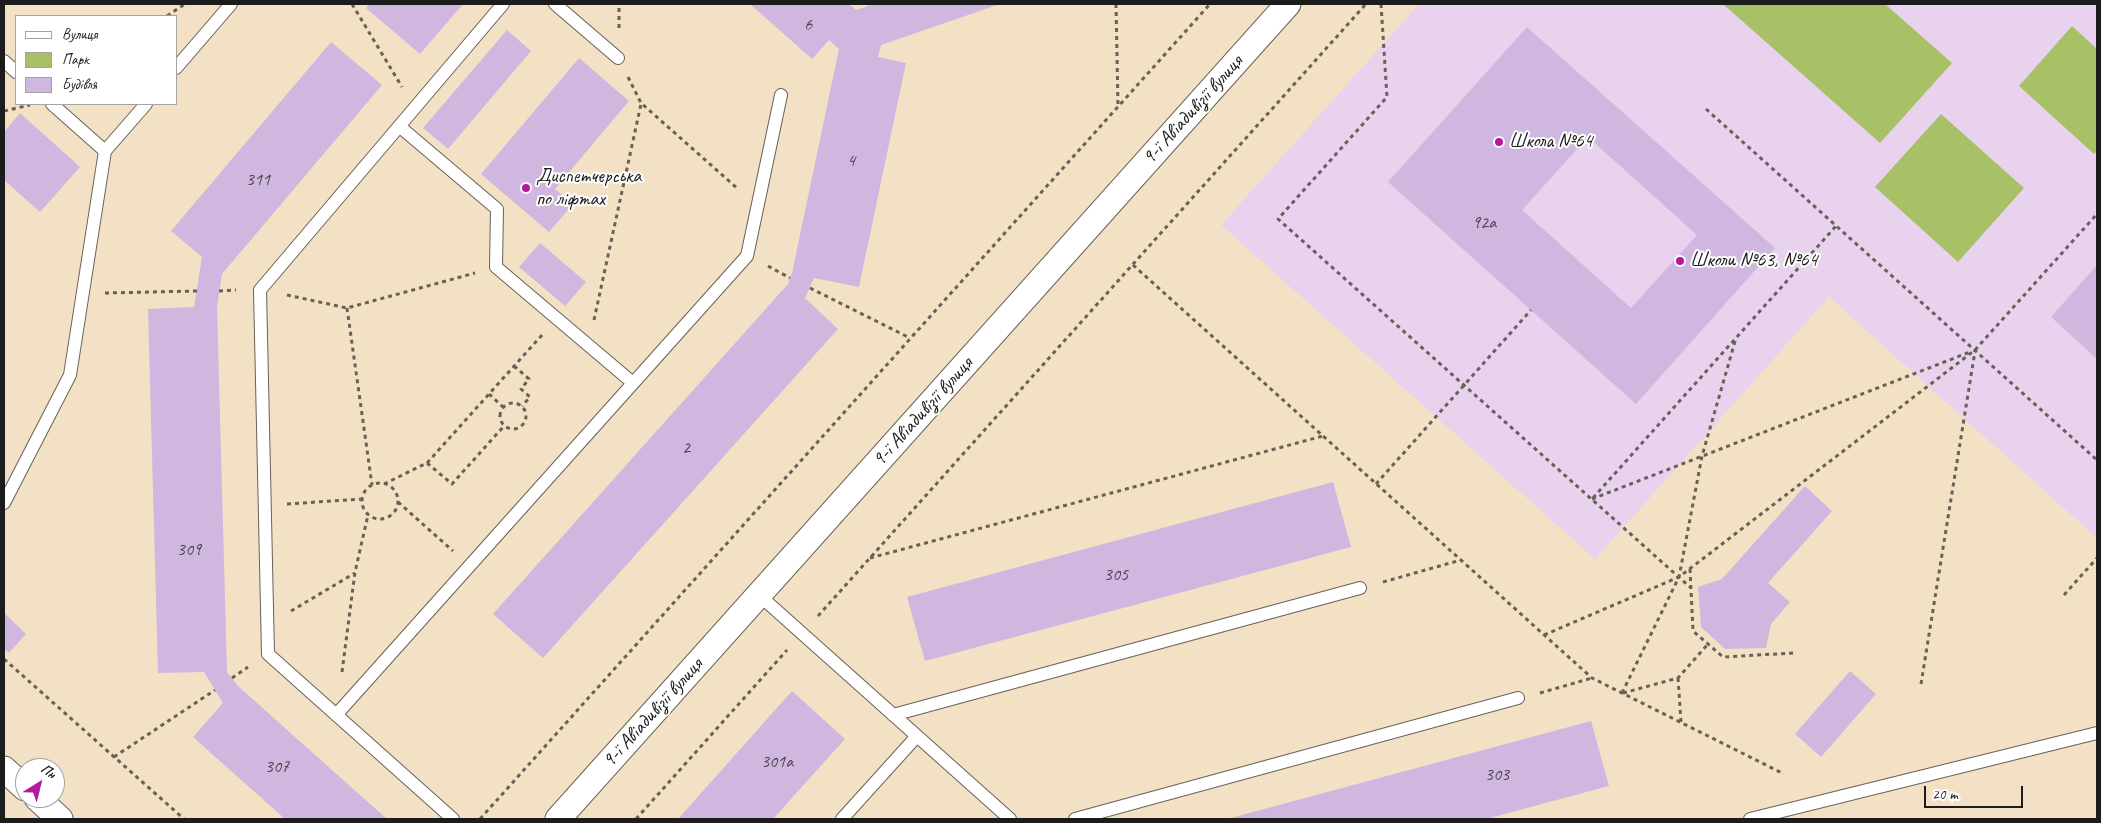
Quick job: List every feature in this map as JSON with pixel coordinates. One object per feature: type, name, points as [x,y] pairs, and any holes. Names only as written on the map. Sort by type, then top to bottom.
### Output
[{"type":"street","name":"9-ї Авіадивізії вулиця","points":[[558,819],[1288,4]]},
{"type":"street","points":[[4,768],[15,778]]},
{"type":"street","points":[[48,808],[60,819]]},
{"type":"lane","points":[[178,66],[231,4]]},
{"type":"lane","points":[[453,819],[268,654],[260,290],[503,4]]},
{"type":"lane","points":[[555,4],[618,58]]},
{"type":"lane","points":[[4,61],[15,71]]},
{"type":"lane","points":[[336,715],[747,256],[780,95]]},
{"type":"lane","points":[[53,105],[105,151]]},
{"type":"lane","points":[[4,503],[70,375],[105,151],[145,105]]},
{"type":"lane","points":[[399,126],[497,209],[496,267],[634,383]]},
{"type":"lane","points":[[893,715],[1360,588]]},
{"type":"lane","points":[[759,595],[1010,819]]},
{"type":"lane","points":[[1076,819],[1518,698]]},
{"type":"lane","points":[[1750,819],[2097,734]]},
{"type":"lane","points":[[842,819],[917,736]]},
{"type":"path","points":[[168,15],[185,4]]},
{"type":"path","points":[[352,4],[414,108]]},
{"type":"path","points":[[1116,4],[1118,107]]},
{"type":"path","points":[[480,819],[1210,4]]},
{"type":"path","points":[[636,819],[1366,4]]},
{"type":"path","points":[[1381,4],[1387,98],[1278,219],[1691,588]]},
{"type":"path","points":[[589,345],[641,103],[757,207]]},
{"type":"path","points":[[4,111],[31,105]]},
{"type":"path","points":[[1706,109],[2097,460]]},
{"type":"path","points":[[1544,635],[1679,577],[1690,569],[1975,350],[2097,214]]},
{"type":"path","points":[[1592,499],[1836,226]]},
{"type":"path","points":[[1132,265],[1592,678],[1784,774]]},
{"type":"path","points":[[260,290],[347,308],[496,267]]},
{"type":"path","points":[[810,288],[910,338]]},
{"type":"path","points":[[82,294],[197,291]]},
{"type":"path","points":[[347,308],[372,485]]},
{"type":"path","points":[[1376,484],[1531,310]]},
{"type":"path","points":[[398,501],[394,512],[385,518],[374,518],[364,511],[362,499],[367,488],[372,485],[384,484],[427,463],[557,318]]},
{"type":"path","points":[[1622,693],[1679,577],[1702,456],[1736,338]]},
{"type":"path","points":[[1592,499],[1975,350]]},
{"type":"path","points":[[1921,684],[1975,350]]},
{"type":"path","points":[[514,366],[529,379],[521,389],[530,397],[522,406]]},
{"type":"path","points":[[489,394],[503,407]]},
{"type":"path","points":[[510,403],[522,406],[526,414],[521,426],[512,429],[504,426],[500,419],[503,407],[510,403]]},
{"type":"path","points":[[427,463],[452,484],[504,426]]},
{"type":"path","points":[[870,558],[1323,436]]},
{"type":"path","points":[[384,484],[394,490],[398,501],[470,566]]},
{"type":"path","points":[[265,505],[362,499]]},
{"type":"path","points":[[336,715],[355,572],[368,515]]},
{"type":"path","points":[[2064,594],[2097,558]]},
{"type":"path","points":[[1360,588],[1462,560]]},
{"type":"path","points":[[1690,569],[1693,631],[1723,657],[1793,654]]},
{"type":"path","points":[[267,625],[355,572]]},
{"type":"path","points":[[1622,693],[1678,678],[1708,644]]},
{"type":"path","points":[[4,658],[184,819]]},
{"type":"path","points":[[1518,698],[1592,678]]},
{"type":"path","points":[[1678,678],[1681,722]]},
{"type":"path","points":[[114,757],[215,690]]},
{"type":"shaded area","name":"Школи №63, №64","points":[[1419,4],[2097,4],[2097,538],[1829,297],[1595,559],[1221,225]]},
{"type":"green space","points":[[1723,4],[1885,4],[1952,63],[1880,143]]},
{"type":"green space","points":[[2072,26],[2097,49],[2097,151],[2094,154],[2019,86]]},
{"type":"green space","points":[[1941,114],[2024,188],[1958,262],[1875,187]]},
{"type":"building","points":[[369,4],[463,4],[420,54],[366,8]]},
{"type":"building","points":[[750,4],[849,4],[856,10],[868,6],[867,4],[1000,4],[881,45],[878,57],[906,63],[859,287],[814,278],[805,298],[838,329],[543,658],[493,614],[788,284],[792,273],[839,49],[829,40],[812,59]]},
{"type":"building","points":[[1527,27],[1775,248],[1636,404],[1388,182]],"holes":[[[1588,137],[1697,235],[1631,308],[1522,210]]]},
{"type":"building","points":[[507,30],[531,51],[448,149],[423,128]]},
{"type":"building","points":[[331,42],[382,85],[222,274],[217,307],[227,672],[239,687],[387,819],[285,819],[193,737],[223,703],[204,672],[158,673],[148,309],[194,307],[202,257],[171,231]]},
{"type":"building","points":[[579,58],[629,101],[555,189],[573,204],[549,232],[481,174]]},
{"type":"building","points":[[20,113],[80,167],[40,212],[4,180],[4,132]]},
{"type":"building","points":[[540,243],[586,282],[565,306],[519,267]]},
{"type":"building","points":[[2097,265],[2097,359],[2051,317]]},
{"type":"building","points":[[1333,482],[1351,547],[925,661],[907,597]]},
{"type":"building","points":[[1805,486],[1832,511],[1768,583],[1790,602],[1771,624],[1766,648],[1725,649],[1701,627],[1698,587],[1722,579]]},
{"type":"building","points":[[4,613],[26,634],[9,653],[4,649]]},
{"type":"building","points":[[1850,671],[1876,694],[1821,757],[1795,734]]},
{"type":"building","points":[[792,691],[845,739],[773,819],[678,819]]},
{"type":"building","points":[[1591,721],[1609,786],[1486,819],[1227,819]]},
{"type":"place","name":"Школа №64","points":[[1499,142]]},
{"type":"place","name":"Диспетчерська по ліфтах","points":[[526,188]]},
{"type":"place","name":"Школи №63, №64","points":[[1680,261]]}]
